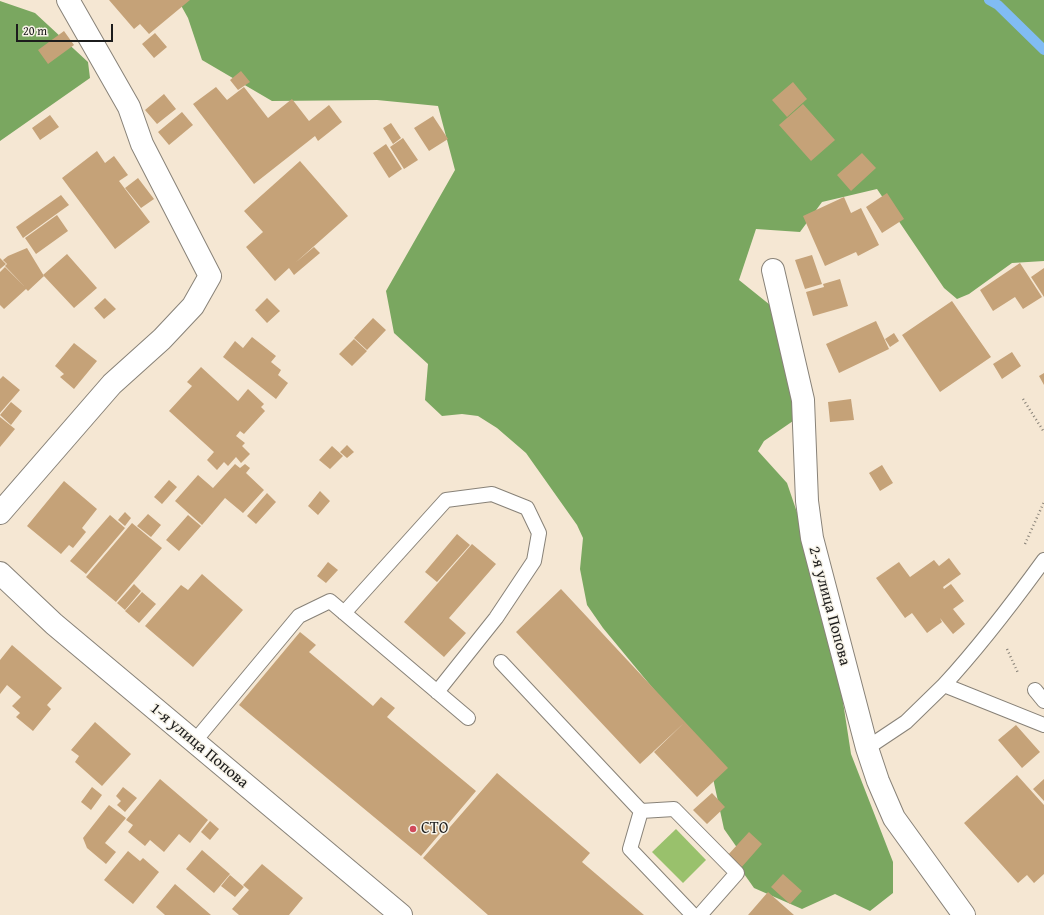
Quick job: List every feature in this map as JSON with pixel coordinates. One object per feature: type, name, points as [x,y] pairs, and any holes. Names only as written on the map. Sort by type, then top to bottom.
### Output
[{"type":"street","points":[[0,513],[112,384],[162,339],[193,306],[210,276],[142,144],[129,106],[68,0]]},
{"type":"street","name":"2-я улица Попова","points":[[773,270],[803,400],[807,501],[812,538],[867,748],[878,781],[894,818],[964,915]]},
{"type":"street","name":"1-я улица Попова","points":[[0,573],[54,624],[392,912]]},
{"type":"lane","points":[[344,613],[446,500],[492,494],[527,508],[539,533],[534,561],[496,618],[437,692]]},
{"type":"lane","points":[[867,748],[906,722],[944,685],[1004,616],[1044,560]]},
{"type":"lane","points":[[194,742],[299,616],[330,601],[468,718]]},
{"type":"lane","points":[[501,662],[641,811]]},
{"type":"lane","points":[[944,685],[1044,725]]},
{"type":"lane","points":[[641,811],[674,809],[736,873],[700,915]]},
{"type":"lane","points":[[641,811],[630,849],[693,915]]},
{"type":"path","points":[[1023,399],[1044,432]]},
{"type":"green space","points":[[178,0],[1044,0],[1044,261],[1012,263],[969,294],[957,299],[944,288],[877,189],[822,202],[800,232],[756,229],[739,280],[780,313],[804,382],[793,421],[764,441],[758,451],[787,483],[805,536],[837,663],[851,754],[893,862],[893,893],[870,911],[835,894],[802,909],[754,888],[742,871],[738,849],[724,829],[711,769],[699,744],[603,628],[587,605],[580,569],[583,538],[577,525],[526,453],[497,428],[478,416],[462,414],[442,416],[425,400],[428,364],[394,333],[386,291],[455,170],[438,106],[377,100],[272,101],[202,60],[188,18]]},
{"type":"green space","points":[[0,1],[35,13],[88,62],[90,78],[0,141]]},
{"type":"green space","points":[[676,829],[706,860],[683,883],[652,852]]},
{"type":"building","points":[[109,0],[190,0],[149,34],[140,24],[134,29]]},
{"type":"building","points":[[64,31],[74,45],[48,64],[38,50]]},
{"type":"building","points":[[155,33],[167,47],[154,58],[142,44]]},
{"type":"building","points":[[241,71],[250,82],[238,90],[230,80]]},
{"type":"building","points":[[793,82],[807,99],[787,117],[772,100]]},
{"type":"building","points":[[216,87],[227,100],[244,87],[268,118],[292,99],[309,121],[329,105],[342,122],[318,141],[315,136],[254,184],[193,104]]},
{"type":"building","points":[[164,94],[176,109],[157,124],[145,110]]},
{"type":"building","points":[[803,104],[835,140],[811,161],[779,125]]},
{"type":"building","points":[[182,112],[193,125],[169,145],[158,132]]},
{"type":"building","points":[[50,115],[59,127],[40,140],[32,128]]},
{"type":"building","points":[[433,116],[448,139],[429,151],[414,128]]},
{"type":"building","points":[[391,123],[401,138],[393,144],[383,128]]},
{"type":"building","points":[[403,138],[418,160],[404,169],[390,147]]},
{"type":"building","points":[[386,144],[402,169],[389,178],[373,153]]},
{"type":"building","points":[[97,151],[105,163],[114,156],[128,175],[119,181],[150,222],[115,249],[62,178]]},
{"type":"building","points":[[862,153],[876,168],[851,191],[837,175]]},
{"type":"building","points":[[300,161],[348,216],[295,263],[314,247],[320,253],[294,275],[289,268],[275,281],[246,247],[263,232],[244,211]]},
{"type":"building","points":[[138,178],[154,199],[141,208],[125,188]]},
{"type":"building","points":[[887,193],[904,219],[882,233],[866,207]]},
{"type":"building","points":[[61,195],[69,205],[23,238],[16,227]]},
{"type":"building","points":[[844,197],[851,213],[861,208],[879,245],[858,256],[856,252],[825,266],[803,216]]},
{"type":"building","points":[[57,215],[68,231],[36,254],[25,238]]},
{"type":"building","points":[[27,248],[44,276],[28,291],[26,289],[4,309],[0,305],[0,272],[5,267],[25,287],[5,266],[7,264],[3,260],[8,256]]},
{"type":"building","points":[[67,254],[97,288],[74,308],[43,275]]},
{"type":"building","points":[[812,255],[822,284],[805,289],[795,260]]},
{"type":"building","points":[[0,258],[6,264],[0,269]]},
{"type":"building","points":[[1020,263],[1042,297],[1023,309],[1015,297],[993,311],[980,290]]},
{"type":"building","points":[[1044,268],[1044,297],[1031,277]]},
{"type":"building","points":[[840,279],[848,306],[813,316],[806,292],[824,287],[823,284]]},
{"type":"building","points":[[105,298],[116,309],[104,319],[94,308]]},
{"type":"building","points":[[267,298],[280,311],[267,323],[255,310]]},
{"type":"building","points":[[952,301],[991,357],[940,392],[902,335]]},
{"type":"building","points":[[373,318],[386,330],[367,350],[354,338]]},
{"type":"building","points":[[876,321],[889,349],[839,373],[826,344]]},
{"type":"building","points":[[894,333],[899,341],[890,347],[885,339]]},
{"type":"building","points":[[252,337],[276,356],[271,362],[281,370],[278,375],[288,383],[276,399],[223,357],[235,341],[243,348]]},
{"type":"building","points":[[354,339],[367,351],[352,366],[339,354]]},
{"type":"building","points":[[74,343],[97,361],[74,389],[60,377],[64,374],[55,366]]},
{"type":"building","points":[[1012,352],[1021,366],[1002,379],[993,364]]},
{"type":"building","points":[[201,367],[238,401],[248,389],[264,404],[261,407],[265,411],[244,434],[240,431],[236,436],[245,443],[242,446],[250,454],[241,463],[236,457],[228,466],[224,462],[217,470],[207,460],[214,452],[169,411],[192,386],[187,382]]},
{"type":"building","points":[[1044,373],[1044,385],[1039,376]]},
{"type":"building","points":[[3,376],[20,390],[0,413],[0,379]]},
{"type":"building","points":[[851,399],[854,420],[830,422],[828,402]]},
{"type":"building","points":[[11,402],[22,411],[11,425],[0,415]]},
{"type":"building","points":[[0,417],[15,429],[0,447]]},
{"type":"building","points":[[347,445],[354,452],[347,458],[340,452]]},
{"type":"building","points":[[332,446],[343,456],[330,469],[319,460]]},
{"type":"building","points":[[235,464],[240,468],[245,464],[250,468],[246,473],[264,490],[243,513],[225,498],[202,525],[175,501],[198,475],[213,488]]},
{"type":"building","points":[[882,465],[893,483],[880,491],[869,473]]},
{"type":"building","points":[[169,480],[177,487],[162,504],[154,497]]},
{"type":"building","points":[[64,481],[97,509],[82,528],[86,532],[73,548],[69,545],[61,554],[27,526]]},
{"type":"building","points":[[320,491],[330,501],[318,515],[308,506]]},
{"type":"building","points":[[267,493],[276,502],[256,524],[247,516]]},
{"type":"building","points":[[125,512],[131,518],[125,526],[118,520]]},
{"type":"building","points":[[148,514],[161,525],[151,537],[137,526]]},
{"type":"building","points":[[110,515],[125,528],[86,574],[70,561]]},
{"type":"building","points":[[188,515],[201,526],[179,551],[166,540]]},
{"type":"building","points":[[132,523],[162,548],[116,602],[86,577]]},
{"type":"building","points":[[457,534],[470,545],[437,582],[425,572]]},
{"type":"building","points":[[472,544],[496,564],[449,618],[466,633],[444,657],[404,622]]},
{"type":"building","points":[[949,558],[961,574],[943,587],[944,589],[951,584],[964,601],[953,609],[965,624],[953,634],[940,618],[942,622],[927,633],[912,613],[905,618],[876,578],[899,562],[910,577],[934,560],[939,566]]},
{"type":"building","points":[[328,562],[338,570],[326,583],[317,576]]},
{"type":"building","points":[[202,574],[243,610],[193,667],[145,626],[181,585],[188,590]]},
{"type":"building","points":[[134,584],[141,591],[125,610],[117,603]]},
{"type":"building","points":[[561,589],[685,722],[640,764],[516,632]]},
{"type":"building","points":[[142,592],[156,604],[139,623],[125,611]]},
{"type":"building","points":[[300,632],[316,645],[309,652],[373,706],[381,697],[395,708],[387,717],[476,791],[421,856],[239,705]]},
{"type":"building","points":[[12,645],[62,688],[47,705],[51,709],[33,731],[16,717],[20,713],[12,706],[21,697],[7,685],[0,694],[0,660]]},
{"type":"building","points":[[95,722],[131,754],[102,786],[75,762],[79,756],[71,750]]},
{"type":"building","points":[[685,722],[728,768],[697,797],[654,752]]},
{"type":"building","points":[[1016,725],[1040,752],[1022,768],[998,740]]},
{"type":"building","points":[[497,773],[590,853],[582,862],[644,915],[488,915],[423,858]]},
{"type":"building","points":[[1017,775],[1044,805],[1044,874],[1034,883],[1027,875],[1018,883],[964,823]]},
{"type":"building","points":[[160,779],[208,820],[190,843],[179,834],[164,852],[150,840],[145,846],[128,832],[133,825],[126,820]]},
{"type":"building","points":[[1044,779],[1044,801],[1033,789]]},
{"type":"building","points":[[92,787],[102,795],[91,810],[81,802]]},
{"type":"building","points":[[123,787],[137,798],[125,812],[117,805],[121,801],[116,796]]},
{"type":"building","points":[[712,793],[725,807],[707,824],[693,810]]},
{"type":"building","points":[[109,805],[126,818],[105,843],[116,852],[106,864],[87,848],[83,838]]},
{"type":"building","points":[[210,821],[219,829],[210,840],[201,832]]},
{"type":"building","points":[[749,832],[762,844],[740,869],[727,856]]},
{"type":"building","points":[[202,850],[230,874],[214,893],[186,869]]},
{"type":"building","points":[[128,851],[140,861],[143,858],[159,872],[133,904],[104,880]]},
{"type":"building","points":[[262,864],[303,898],[289,915],[239,915],[232,909],[249,890],[243,885]]},
{"type":"building","points":[[783,874],[802,891],[790,904],[771,887]]},
{"type":"building","points":[[230,875],[244,887],[235,897],[221,886]]},
{"type":"building","points":[[175,884],[211,915],[165,915],[156,907]]},
{"type":"building","points":[[768,892],[794,915],[748,915]]},
{"type":"waterway","points":[[989,0],[998,5],[1044,50]]},
{"type":"place","name":"СТО","points":[[413,829]]}]
